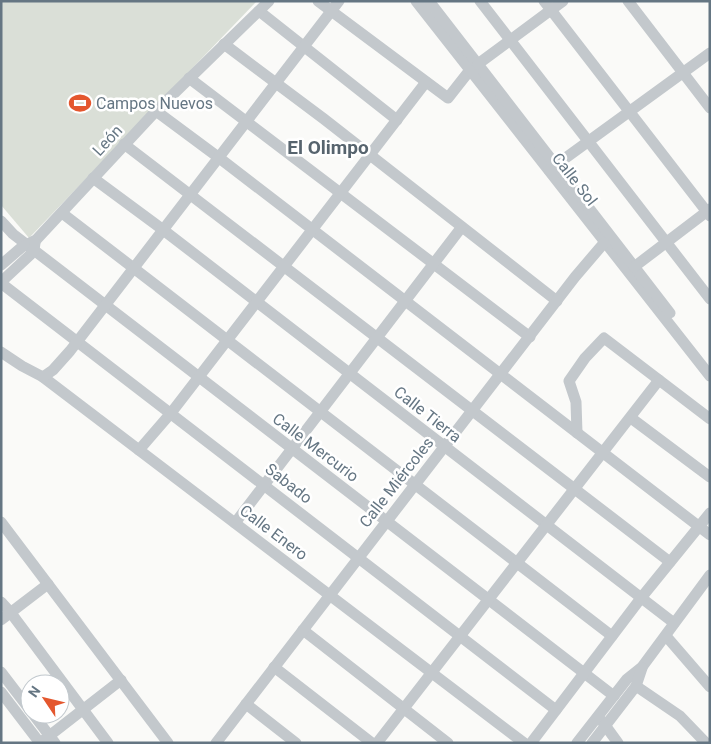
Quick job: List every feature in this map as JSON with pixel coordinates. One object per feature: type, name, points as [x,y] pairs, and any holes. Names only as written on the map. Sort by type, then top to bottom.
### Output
[{"type":"street","name":"León","points":[[32,245],[156,111],[269,1]]},
{"type":"street","points":[[318,1],[448,98],[474,67],[510,40],[548,6],[563,1]]},
{"type":"street","points":[[43,377],[62,361],[339,1]]},
{"type":"street","name":"Calle Sol","points":[[416,1],[474,67]]},
{"type":"street","name":"Calle Sol","points":[[429,1],[474,67],[552,168],[710,363]]},
{"type":"street","points":[[480,1],[710,299]]},
{"type":"street","points":[[628,1],[710,108]]},
{"type":"street","points":[[548,6],[709,212],[634,267]]},
{"type":"street","points":[[259,10],[397,120]]},
{"type":"street","points":[[224,44],[370,155],[461,228],[510,263],[557,302]]},
{"type":"street","points":[[552,168],[710,53]]},
{"type":"street","points":[[189,78],[530,337]]},
{"type":"street","points":[[139,450],[171,413],[426,82]]},
{"type":"street","points":[[156,111],[710,535]]},
{"type":"street","points":[[124,144],[670,562]]},
{"type":"street","name":"Calle Sol","points":[[552,168],[604,242],[710,376]]},
{"type":"street","name":"Calle Tierra","points":[[93,178],[674,623]]},
{"type":"street","points":[[62,212],[612,636]]},
{"type":"street","name":"Calle Mercurio","points":[[1,221],[13,234],[32,245],[104,305],[198,378],[614,696]]},
{"type":"street","points":[[235,523],[461,228]]},
{"type":"street","name":"Calle Miércoles","points":[[219,742],[386,521],[584,265],[604,242]]},
{"type":"street","points":[[1,265],[32,245]]},
{"type":"street","points":[[1,283],[32,245]]},
{"type":"street","name":"Sabado","points":[[1,283],[556,710]]},
{"type":"street","points":[[577,433],[576,402],[568,381],[585,358],[604,338],[710,419]]},
{"type":"street","name":"Calle Enero","points":[[1,352],[43,377],[524,743]]},
{"type":"street","points":[[377,743],[659,380]]},
{"type":"street","points":[[631,418],[710,476]]},
{"type":"street","points":[[531,743],[641,598],[710,513]]},
{"type":"street","points":[[1,522],[168,743]]},
{"type":"street","points":[[577,743],[627,679],[642,667],[710,575]]},
{"type":"street","points":[[1,620],[48,584]]},
{"type":"street","points":[[1,602],[108,743]]},
{"type":"street","points":[[303,630],[448,743]]},
{"type":"street","points":[[666,636],[709,684]]},
{"type":"street","points":[[274,667],[372,743]]},
{"type":"street","points":[[594,742],[636,686],[642,667]]},
{"type":"street","points":[[1,672],[20,697]]},
{"type":"street","points":[[1,692],[40,743],[52,739],[82,710],[120,680]]},
{"type":"street","points":[[636,686],[680,716],[706,743]]},
{"type":"street","points":[[246,704],[296,743]]},
{"type":"street","points":[[598,716],[618,743]]},
{"type":"street","points":[[41,724],[52,739]]},
{"type":"shaded area","name":"Campos Nuevos","points":[[1,1],[257,1],[29,238],[1,205]]},
{"type":"place","name":"Campos Nuevos","points":[[80,103]]},
{"type":"district","name":"El Olimpo","points":[[328,147]]}]
